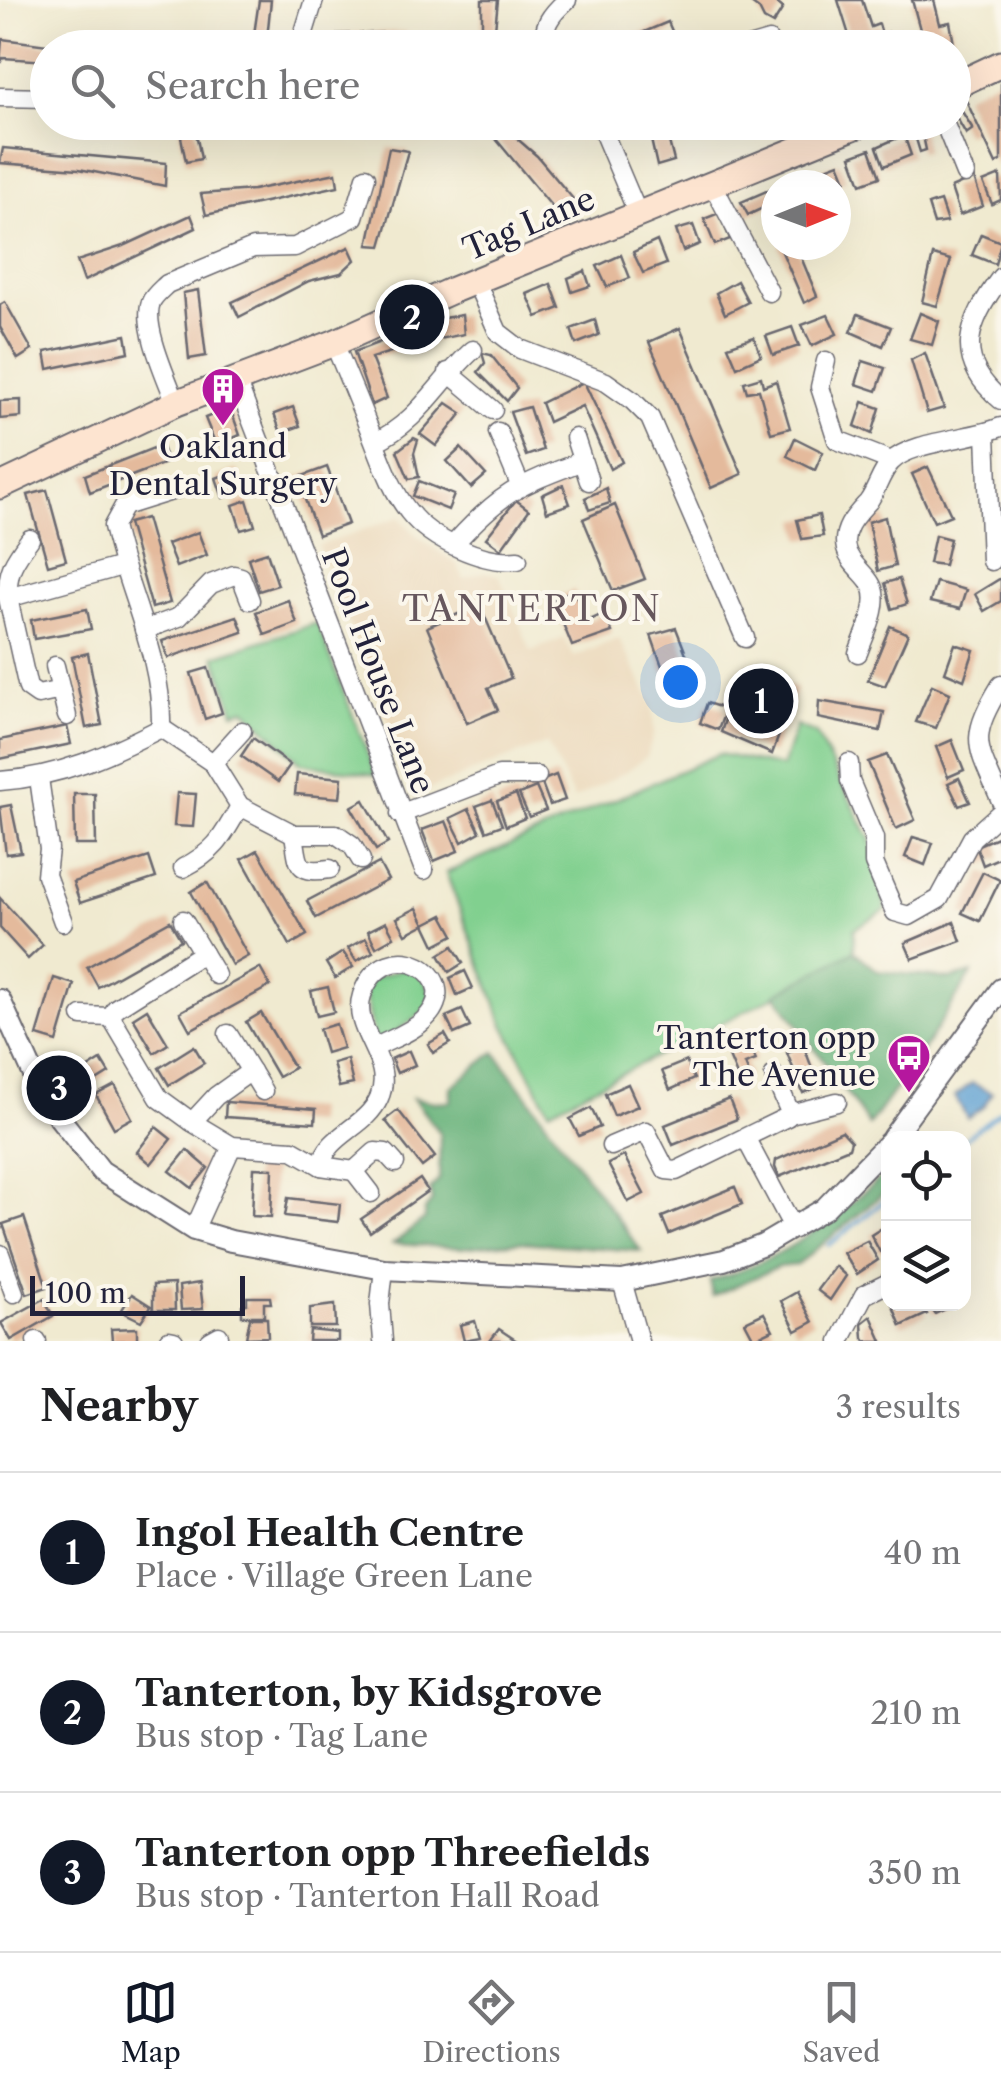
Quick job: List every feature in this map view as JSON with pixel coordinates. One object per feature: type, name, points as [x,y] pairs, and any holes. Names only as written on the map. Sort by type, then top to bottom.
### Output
[{"type":"main road","points":[[971,78],[1001,64]]},
{"type":"main road","name":"Tag Lane","points":[[0,486],[176,403],[334,344],[822,140]]},
{"type":"street","points":[[305,30],[314,0]]},
{"type":"street","points":[[543,30],[550,15],[567,0]]},
{"type":"street","points":[[0,97],[30,98]]},
{"type":"street","points":[[607,140],[638,214]]},
{"type":"street","points":[[951,140],[965,174]]},
{"type":"street","points":[[176,403],[149,323],[151,302],[158,292],[168,284],[253,248],[295,247],[320,237],[354,217],[366,177]]},
{"type":"street","points":[[713,185],[769,292]]},
{"type":"street","points":[[1001,276],[979,306],[968,338],[972,365],[986,388],[1001,400]]},
{"type":"street","points":[[476,282],[498,332],[520,349],[606,382],[634,401],[650,418],[745,638]]},
{"type":"street","points":[[334,344],[378,455],[408,512],[425,528],[479,558],[518,560]]},
{"type":"street","points":[[375,442],[398,431],[416,416],[448,372],[473,350]]},
{"type":"street","points":[[826,361],[820,387],[837,440],[891,461]]},
{"type":"street","points":[[448,372],[493,410]]},
{"type":"street","name":"Pool House Lane","points":[[236,380],[424,870]]},
{"type":"street","points":[[858,653],[874,604],[872,586],[856,569],[845,547],[847,527],[876,492],[891,461],[928,445],[993,430],[991,562]]},
{"type":"street","points":[[498,432],[520,485]]},
{"type":"street","points":[[574,438],[589,481]]},
{"type":"street","points":[[454,544],[488,507],[520,485],[580,462]]},
{"type":"street","points":[[161,728],[158,673],[122,566],[113,526],[118,512],[132,503],[176,490]]},
{"type":"street","points":[[30,538],[11,563],[8,598],[28,688],[38,694],[61,690]]},
{"type":"street","points":[[8,598],[122,566]]},
{"type":"street","points":[[144,630],[179,617],[211,584],[234,574],[242,577],[250,600]]},
{"type":"street","points":[[55,666],[67,716]]},
{"type":"street","points":[[1001,685],[982,717],[978,747],[1001,801]]},
{"type":"street","points":[[161,728],[213,763],[240,806],[294,834],[336,834],[352,844],[361,860]]},
{"type":"street","points":[[0,781],[39,778],[110,754],[161,728]]},
{"type":"street","points":[[213,763],[242,731]]},
{"type":"street","points":[[849,763],[850,781],[874,838],[874,863],[894,912],[909,916],[938,899],[972,838],[1001,812]]},
{"type":"street","points":[[400,814],[499,776],[537,776]]},
{"type":"street","points":[[39,778],[49,849],[46,875],[63,922]]},
{"type":"street","points":[[183,868],[209,854],[240,806]]},
{"type":"street","points":[[294,834],[298,864],[310,872],[330,869]]},
{"type":"street","points":[[183,920],[216,975]]},
{"type":"street","points":[[110,1017],[116,1008],[203,953]]},
{"type":"street","points":[[321,1166],[333,1142],[363,1122],[379,1100],[384,1080],[376,1047],[360,1016],[364,990],[382,969],[407,961],[418,963],[433,980],[436,993],[432,1012],[412,1029],[376,1047]]},
{"type":"street","points":[[897,1131],[1001,989]]},
{"type":"street","points":[[0,1000],[37,1082],[101,1171],[194,1230],[231,1242],[384,1269],[622,1281],[724,1260],[794,1228],[824,1209],[881,1150]]},
{"type":"street","points":[[82,1016],[110,1017]]},
{"type":"street","points":[[110,1017],[158,1098],[192,1122],[232,1146],[293,1150],[321,1166],[354,1170],[371,1193]]},
{"type":"street","points":[[228,1034],[263,1090]]},
{"type":"street","points":[[192,1122],[216,1096],[251,1072]]},
{"type":"street","points":[[774,1076],[790,1114]]},
{"type":"street","points":[[611,1146],[646,1131],[669,1172],[746,1139],[790,1114],[837,1102]]},
{"type":"street","points":[[746,1139],[794,1228]]},
{"type":"street","points":[[194,1230],[232,1146]]},
{"type":"street","points":[[354,1170],[374,1152],[386,1153],[394,1163]]},
{"type":"street","points":[[0,1254],[14,1294]]},
{"type":"street","points":[[383,1341],[380,1304],[384,1269]]},
{"type":"street","points":[[622,1281],[639,1341]]},
{"type":"street","points":[[839,1341],[864,1295],[881,1286]]},
{"type":"shaded area","points":[[399,517],[418,537],[457,564],[464,579],[484,572],[499,575],[531,651],[564,638],[574,657],[619,638],[652,703],[654,733],[647,756],[574,799],[547,743],[417,794],[318,546]]},
{"type":"green space","points":[[317,623],[376,775],[301,763],[245,709],[234,712],[215,656]]},
{"type":"green space","points":[[796,726],[816,734],[871,840],[886,910],[854,929],[854,951],[771,998],[549,1110],[504,1025],[446,873],[719,754],[782,767]]},
{"type":"green space","points":[[854,951],[878,971],[950,979],[972,973],[869,1125],[776,994]]},
{"type":"green space","points":[[418,963],[435,1003],[376,1047],[364,990],[371,979]]},
{"type":"green space","points":[[495,1052],[641,1251],[519,1242],[461,1248],[393,1244],[425,1219],[425,1210],[432,1201],[430,1189],[439,1180],[440,1134],[413,1098],[451,1101],[451,1087]]},
{"type":"green space","points":[[881,1178],[881,1196],[797,1265],[778,1267],[713,1296],[710,1281],[781,1252]]},
{"type":"water","points":[[972,1083],[992,1093],[983,1107],[967,1118],[955,1096]]},
{"type":"building","points":[[259,0],[271,0],[268,30],[255,30]]},
{"type":"building","points":[[482,0],[498,0],[495,30],[482,30]]},
{"type":"building","points":[[747,0],[773,0],[783,8],[773,24]]},
{"type":"building","points":[[838,0],[862,0],[871,27],[879,24],[881,30],[847,30]]},
{"type":"building","points":[[912,0],[934,0],[940,24],[950,22],[951,30],[920,30]]},
{"type":"building","points":[[668,22],[672,30],[649,30]]},
{"type":"building","points":[[2,39],[30,43],[30,60],[3,58],[0,63]]},
{"type":"building","points":[[1001,77],[1001,161],[996,164],[971,111],[971,92]]},
{"type":"building","points":[[182,140],[197,140],[201,159],[186,162]]},
{"type":"building","points":[[497,140],[519,140],[574,200],[558,214]]},
{"type":"building","points":[[651,140],[669,140],[674,161],[657,166]]},
{"type":"building","points":[[893,140],[906,140],[911,155],[884,166],[877,147]]},
{"type":"building","points":[[916,140],[924,140],[926,150],[920,152]]},
{"type":"building","points":[[3,148],[166,163],[165,186],[79,169],[0,163]]},
{"type":"building","points":[[389,148],[408,151],[381,246],[368,245]]},
{"type":"building","points":[[870,149],[880,177],[861,184],[851,156]]},
{"type":"building","points":[[839,163],[842,170],[820,170]]},
{"type":"building","points":[[336,173],[338,186],[206,215],[201,194],[253,190]]},
{"type":"building","points":[[1000,175],[1001,200],[992,204],[983,182]]},
{"type":"building","points":[[974,178],[983,206],[960,215],[951,188]]},
{"type":"building","points":[[761,193],[761,209],[748,215],[741,202]]},
{"type":"building","points":[[940,201],[947,222],[934,224],[928,205]]},
{"type":"building","points":[[719,213],[730,239],[715,245],[704,219]]},
{"type":"building","points":[[191,215],[196,228],[84,281],[77,261],[126,245]]},
{"type":"building","points":[[693,225],[700,244],[683,251],[676,230]]},
{"type":"building","points":[[981,234],[1001,242],[995,264],[972,255]]},
{"type":"building","points":[[657,241],[666,264],[643,273],[633,252]]},
{"type":"building","points":[[349,247],[355,260],[341,273],[309,281],[239,317],[232,302]]},
{"type":"building","points":[[621,255],[630,278],[607,287],[597,266]]},
{"type":"building","points":[[933,255],[951,260],[937,306],[922,302]]},
{"type":"building","points":[[785,260],[802,260],[817,296],[804,303]]},
{"type":"building","points":[[585,271],[590,286],[572,292],[568,278]]},
{"type":"building","points":[[737,281],[748,302],[725,314],[716,293]]},
{"type":"building","points":[[551,284],[560,308],[537,317],[527,294]]},
{"type":"building","points":[[198,290],[206,356],[189,359],[183,293]]},
{"type":"building","points":[[5,302],[32,350],[18,359],[0,327],[0,305]]},
{"type":"building","points":[[920,313],[939,321],[932,345],[910,339]]},
{"type":"building","points":[[858,314],[891,327],[883,346],[851,332]]},
{"type":"building","points":[[462,315],[464,334],[415,344],[413,323]]},
{"type":"building","points":[[828,315],[837,334],[812,346],[802,325]]},
{"type":"building","points":[[595,320],[599,335],[576,344],[571,329]]},
{"type":"building","points":[[792,327],[799,346],[773,355],[766,336]]},
{"type":"building","points":[[680,328],[742,474],[711,488],[649,342]]},
{"type":"building","points":[[126,335],[129,352],[48,369],[45,352]]},
{"type":"building","points":[[396,336],[401,349],[371,358],[387,398],[372,405],[354,352]]},
{"type":"building","points":[[754,337],[761,356],[737,367],[728,346]]},
{"type":"building","points":[[482,353],[491,355],[517,388],[507,401],[478,372],[485,363]]},
{"type":"building","points":[[925,353],[944,408],[927,413],[911,360]]},
{"type":"building","points":[[863,361],[885,368],[877,391],[856,384]]},
{"type":"building","points":[[761,377],[763,386],[776,381],[790,428],[771,433],[759,390],[747,392],[744,382]]},
{"type":"building","points":[[584,382],[622,462],[610,469],[582,406],[548,422],[541,403]]},
{"type":"building","points":[[21,400],[21,417],[0,419],[0,401]]},
{"type":"building","points":[[863,402],[880,408],[872,434],[855,426]]},
{"type":"building","points":[[447,403],[462,413],[436,446],[420,434]]},
{"type":"building","points":[[293,407],[300,426],[281,433],[274,414]]},
{"type":"building","points":[[529,407],[543,450],[526,456],[510,412]]},
{"type":"building","name":"Oakland Dental Surgery","points":[[230,408],[240,435],[216,445],[205,418]]},
{"type":"building","points":[[414,438],[418,440],[414,453],[419,477],[409,479],[397,451]]},
{"type":"building","points":[[795,438],[823,452],[815,470],[787,456]]},
{"type":"building","points":[[161,445],[168,462],[90,492],[85,475]]},
{"type":"building","points":[[461,448],[486,475],[471,488],[447,461]]},
{"type":"building","points":[[327,467],[348,524],[318,535],[297,478]]},
{"type":"building","points":[[928,467],[951,515],[934,522],[912,474]]},
{"type":"building","points":[[237,470],[245,490],[223,498],[216,478]]},
{"type":"building","points":[[419,481],[454,495],[448,510],[413,496]]},
{"type":"building","points":[[563,485],[570,504],[547,512],[542,495]]},
{"type":"building","points":[[606,488],[610,503],[589,510],[585,498]]},
{"type":"building","points":[[47,490],[66,560],[48,565],[28,495]]},
{"type":"building","points":[[247,500],[255,526],[241,530],[233,505]]},
{"type":"building","points":[[516,500],[529,510],[501,549],[486,538]]},
{"type":"building","points":[[615,505],[645,579],[613,591],[583,519]]},
{"type":"building","points":[[819,515],[823,536],[802,539],[797,520]]},
{"type":"building","points":[[885,517],[895,566],[878,571],[868,522]]},
{"type":"building","points":[[146,518],[170,603],[152,608],[128,523]]},
{"type":"building","points":[[198,532],[207,555],[176,567],[167,544]]},
{"type":"building","points":[[935,535],[950,539],[944,565],[929,563]]},
{"type":"building","points":[[267,552],[278,585],[259,591],[248,558]]},
{"type":"building","points":[[1001,578],[1001,601],[984,611],[975,594]]},
{"type":"building","points":[[899,579],[907,604],[892,609],[885,583]]},
{"type":"building","points":[[936,582],[966,590],[960,609],[930,602]]},
{"type":"building","points":[[574,590],[586,622],[605,613],[612,632],[572,646],[553,599]]},
{"type":"building","points":[[288,600],[297,623],[265,635],[256,612]]},
{"type":"building","points":[[480,605],[511,678],[488,688],[498,710],[467,723],[427,627]]},
{"type":"building","points":[[87,609],[91,629],[34,639],[31,620]]},
{"type":"building","points":[[237,616],[243,632],[168,658],[162,641]]},
{"type":"building","points":[[890,626],[908,634],[885,686],[868,680]]},
{"type":"building","points":[[676,628],[695,677],[669,686],[651,635]]},
{"type":"building","points":[[955,644],[974,650],[964,680],[945,672]]},
{"type":"building","points":[[88,653],[102,725],[86,728],[72,657]]},
{"type":"building","points":[[208,668],[222,713],[205,719],[191,673]]},
{"type":"building","points":[[741,671],[796,689],[772,754],[721,732]]},
{"type":"building","points":[[932,685],[950,693],[936,728],[916,722]]},
{"type":"building","points":[[819,701],[884,712],[880,731],[818,718]]},
{"type":"building","points":[[707,703],[726,709],[718,730],[700,723]]},
{"type":"building","points":[[67,726],[71,744],[0,759],[0,740]]},
{"type":"building","points":[[253,738],[290,765],[278,782],[241,756]]},
{"type":"building","points":[[952,740],[964,770],[948,777],[936,747]]},
{"type":"building","points":[[887,755],[915,820],[896,829],[868,762]]},
{"type":"building","points":[[297,774],[342,778],[340,798],[295,794]]},
{"type":"building","points":[[556,775],[565,800],[550,805],[541,781]]},
{"type":"building","points":[[959,778],[970,802],[959,806],[948,783]]},
{"type":"building","points":[[536,787],[546,810],[529,817],[519,794]]},
{"type":"building","points":[[177,793],[196,794],[193,827],[174,826]]},
{"type":"building","points":[[74,794],[95,794],[96,845],[75,845]]},
{"type":"building","points":[[516,794],[525,818],[506,826],[497,801]]},
{"type":"building","points":[[364,800],[388,843],[376,850],[351,807]]},
{"type":"building","points":[[492,800],[502,825],[486,831],[476,806]]},
{"type":"building","points":[[11,805],[21,852],[6,854],[0,807]]},
{"type":"building","points":[[469,809],[480,832],[462,842],[450,818]]},
{"type":"building","points":[[446,821],[458,851],[434,861],[422,830]]},
{"type":"building","points":[[913,837],[933,843],[925,865],[905,857]]},
{"type":"building","points":[[997,837],[1001,857],[983,865],[976,846]]},
{"type":"building","points":[[258,850],[307,935],[290,945],[242,859]]},
{"type":"building","points":[[149,857],[156,878],[80,903],[73,882]]},
{"type":"building","points":[[379,863],[388,880],[316,918],[307,901]]},
{"type":"building","points":[[983,872],[1000,880],[980,921],[962,913]]},
{"type":"building","points":[[207,882],[248,956],[232,965],[191,892]]},
{"type":"building","points":[[0,898],[43,945],[28,959],[0,928]]},
{"type":"building","points":[[417,908],[425,924],[406,934],[397,918]]},
{"type":"building","points":[[443,915],[454,935],[435,945],[425,924]]},
{"type":"building","points":[[170,921],[181,940],[98,987],[87,967]]},
{"type":"building","points":[[386,922],[394,937],[376,947],[368,931]]},
{"type":"building","points":[[954,922],[961,941],[912,959],[905,943]]},
{"type":"building","points":[[366,938],[373,952],[356,961],[348,948]]},
{"type":"building","points":[[453,946],[463,963],[449,972],[439,955]]},
{"type":"building","points":[[343,952],[353,967],[335,978],[326,963]]},
{"type":"building","points":[[260,968],[270,986],[190,1030],[180,1012]]},
{"type":"building","points":[[465,971],[473,988],[457,995],[450,978]]},
{"type":"building","points":[[54,978],[74,984],[57,1042],[37,1036]]},
{"type":"building","points":[[328,987],[334,1012],[317,1016],[311,991]]},
{"type":"building","points":[[147,1009],[168,1044],[154,1053],[133,1018]]},
{"type":"building","points":[[462,1010],[470,1027],[454,1034],[446,1017]]},
{"type":"building","points":[[261,1013],[294,1068],[278,1077],[246,1022]]},
{"type":"building","points":[[336,1024],[343,1048],[326,1053],[319,1029]]},
{"type":"building","points":[[445,1034],[450,1043],[433,1053],[428,1044]]},
{"type":"building","points":[[750,1045],[756,1060],[745,1064],[749,1074],[738,1078],[728,1054]]},
{"type":"building","points":[[194,1046],[204,1063],[169,1085],[159,1068]]},
{"type":"building","points":[[804,1047],[819,1086],[803,1093],[787,1053]]},
{"type":"building","points":[[409,1051],[415,1065],[397,1073],[391,1059]]},
{"type":"building","points":[[347,1059],[353,1084],[339,1087],[333,1063]]},
{"type":"building","points":[[101,1060],[109,1073],[77,1093],[69,1080]]},
{"type":"building","points":[[686,1061],[694,1079],[670,1090],[662,1071]]},
{"type":"building","points":[[628,1084],[638,1106],[614,1116],[605,1094]]},
{"type":"building","points":[[115,1085],[132,1118],[114,1128],[96,1095]]},
{"type":"building","points":[[729,1099],[737,1119],[673,1145],[665,1125]]},
{"type":"building","points":[[226,1102],[316,1109],[315,1123],[225,1117]]},
{"type":"building","points":[[591,1108],[600,1127],[579,1136],[570,1119]]},
{"type":"building","points":[[398,1110],[435,1157],[422,1167],[385,1120]]},
{"type":"building","points":[[156,1127],[171,1139],[151,1164],[137,1152]]},
{"type":"building","points":[[842,1131],[851,1141],[849,1148],[779,1177],[776,1160]]},
{"type":"building","points":[[187,1150],[208,1168],[192,1188],[170,1171]]},
{"type":"building","points":[[624,1156],[644,1194],[628,1202],[608,1164]]},
{"type":"building","points":[[254,1168],[273,1169],[271,1217],[252,1216]]},
{"type":"building","points":[[420,1179],[428,1191],[370,1232],[361,1219]]},
{"type":"building","points":[[735,1187],[742,1204],[669,1234],[662,1217]]},
{"type":"building","points":[[288,1198],[340,1204],[338,1222],[285,1216]]},
{"type":"building","points":[[24,1217],[47,1287],[27,1294],[3,1224]]},
{"type":"building","points":[[881,1229],[881,1252],[880,1252],[871,1235]]},
{"type":"building","points":[[867,1241],[878,1260],[857,1274],[843,1253]]},
{"type":"building","points":[[835,1266],[846,1276],[830,1300],[817,1290]]},
{"type":"building","points":[[200,1283],[203,1309],[181,1310],[179,1286]]},
{"type":"building","points":[[174,1284],[175,1310],[153,1310],[153,1285]]},
{"type":"building","points":[[797,1292],[813,1322],[796,1331],[781,1301]]},
{"type":"building","points":[[132,1294],[151,1306],[141,1321],[121,1311]]},
{"type":"building","points":[[247,1297],[270,1297],[271,1303],[264,1303],[264,1316],[242,1316]]},
{"type":"building","points":[[44,1299],[53,1316],[11,1340],[1,1323]]},
{"type":"building","points":[[335,1305],[336,1327],[310,1327],[310,1308]]},
{"type":"building","points":[[895,1311],[927,1314],[901,1326]]},
{"type":"building","points":[[764,1313],[773,1330],[754,1339],[745,1322]]},
{"type":"building","points":[[871,1316],[882,1341],[863,1338],[862,1323]]},
{"type":"building","points":[[250,1318],[267,1318],[268,1337],[246,1338]]},
{"type":"building","points":[[475,1321],[480,1338],[464,1341],[460,1325]]},
{"type":"building","points":[[137,1328],[137,1341],[112,1341],[111,1329]]},
{"type":"building","points":[[499,1329],[517,1341],[490,1341]]},
{"type":"building","points":[[310,1330],[338,1333],[338,1341],[309,1341]]},
{"type":"waterway","points":[[971,1134],[1001,1111]]},
{"type":"waterway","points":[[829,1245],[881,1204]]},
{"type":"place","name":"Tanterton, by Kidsgrove","points":[[412,317]]},
{"type":"place","name":"Oakland Dental Surgery","points":[[223,427]]},
{"type":"place","name":"Ingol Health Centre","points":[[761,701]]},
{"type":"place","name":"Tanterton opp Threefields","points":[[59,1088]]},
{"type":"place","name":"Tanterton opp The Avenue","points":[[909,1094]]},
{"type":"district","name":"TANTERTON","points":[[532,609]]}]
